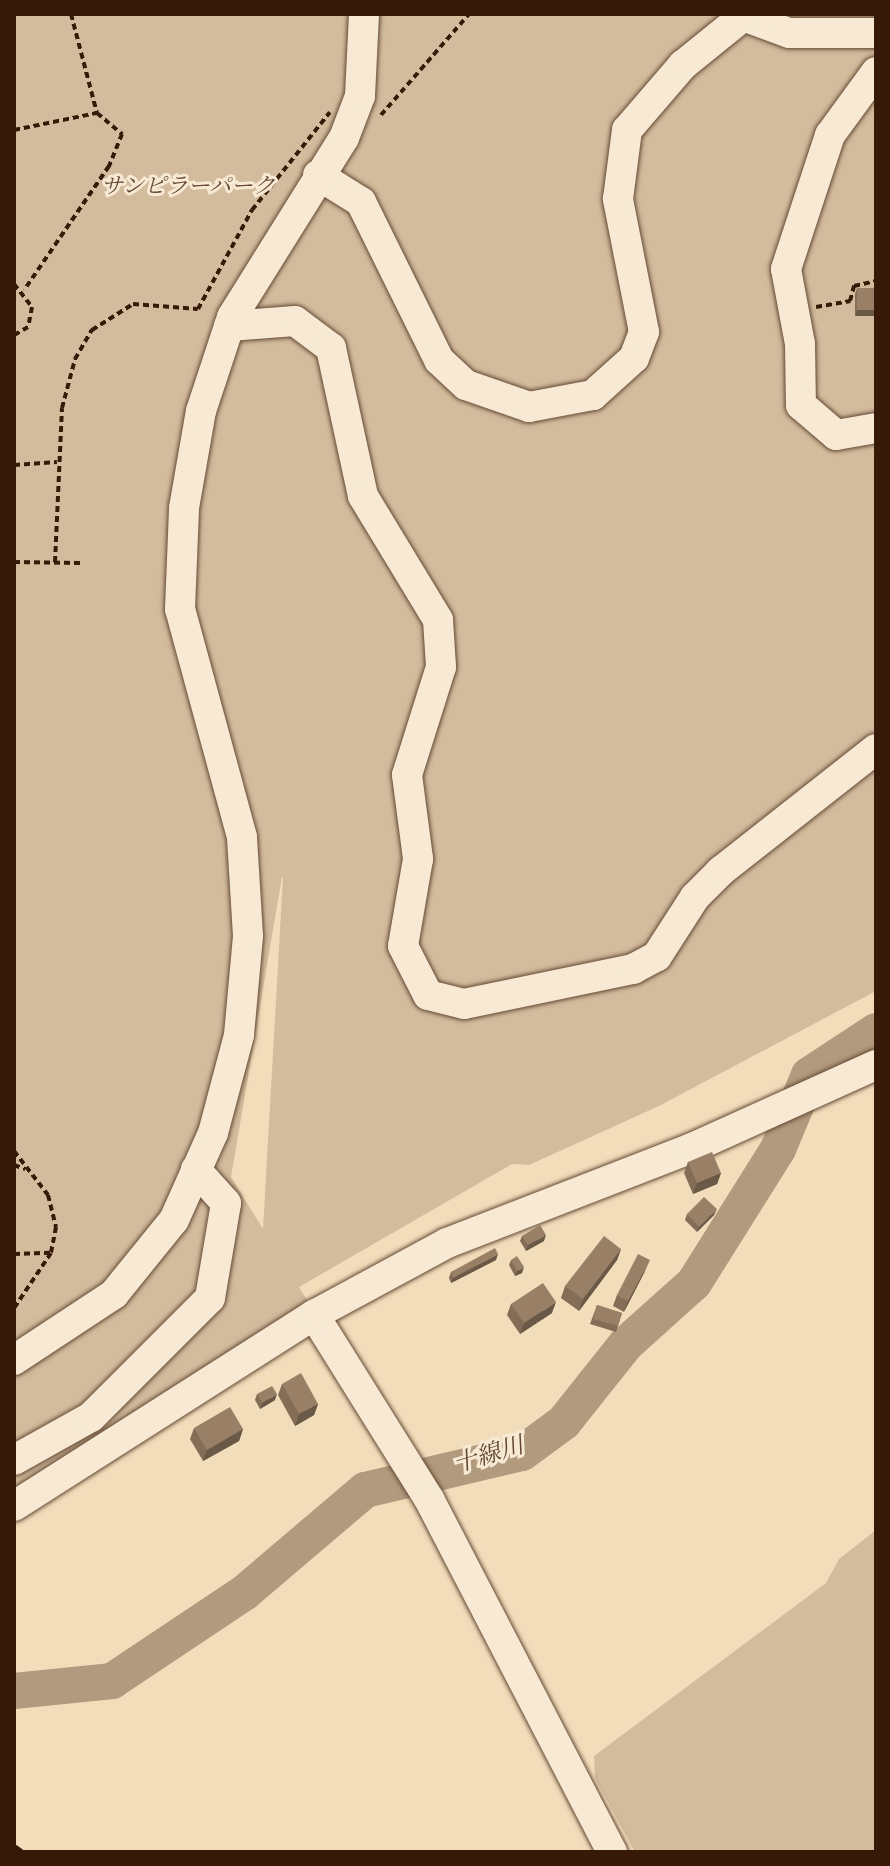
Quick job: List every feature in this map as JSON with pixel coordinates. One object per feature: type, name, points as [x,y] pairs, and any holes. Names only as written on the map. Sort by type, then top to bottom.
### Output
[{"type":"street","points":[[14,1360],[114,1294],[174,1220],[196,1170],[239,1035],[248,936],[242,837],[180,609],[184,508],[201,411],[229,326],[353,114],[367,52],[364,14]]},
{"type":"street","points":[[318,175],[361,202],[439,360],[466,385],[529,407],[593,395],[634,358],[644,332],[618,199],[627,130],[683,65],[745,15],[789,33],[876,33]]},
{"type":"street","points":[[876,72],[830,135],[811,206],[791,241],[786,269],[794,311],[801,405],[836,435],[876,428]]},
{"type":"street","points":[[229,326],[295,321],[331,348],[363,496],[438,620],[441,667],[407,775],[418,859],[403,946],[428,995],[464,1004],[633,969],[657,956],[695,897],[721,871],[876,749]]},
{"type":"street","points":[[14,1506],[314,1315],[447,1243],[770,1113],[876,1065]]},
{"type":"street","points":[[14,1460],[91,1417],[210,1298],[226,1203],[196,1170]]},
{"type":"street","points":[[314,1315],[429,1499],[612,1852]]},
{"type":"path","points":[[24,290],[109,166],[122,134],[97,113],[71,14]]},
{"type":"path","points":[[55,562],[57,462],[75,359],[92,330],[133,304],[198,309],[252,210],[324,111],[378,118],[469,14]]},
{"type":"path","points":[[14,130],[97,113]]},
{"type":"path","points":[[794,311],[850,301],[854,286],[876,281]]},
{"type":"path","points":[[14,284],[24,290],[32,307],[28,327],[14,335]]},
{"type":"path","points":[[14,465],[57,462]]},
{"type":"path","points":[[14,562],[80,563]]},
{"type":"path","points":[[14,1151],[48,1195],[56,1227],[51,1253],[14,1308]]},
{"type":"path","points":[[14,1165],[27,1170]]},
{"type":"path","points":[[14,1254],[51,1253]]},
{"type":"green space","name":"サンピラーパーク","points":[[14,14],[876,14],[876,991],[659,1106],[529,1165],[512,1164],[299,1287],[311,1307],[14,1490]],"holes":[[[283,877],[263,1229],[231,1177]]]},
{"type":"green space","points":[[876,1530],[876,1852],[635,1852],[595,1778],[594,1756],[826,1583],[839,1559]]},
{"type":"building","points":[[857,288],[876,288],[876,310],[857,310]]},
{"type":"building","points":[[712,1152],[721,1173],[697,1183],[688,1162]]},
{"type":"building","points":[[704,1197],[717,1209],[699,1227],[687,1214]]},
{"type":"building","points":[[540,1225],[546,1235],[528,1245],[522,1236]]},
{"type":"building","points":[[604,1236],[621,1249],[583,1299],[565,1286]]},
{"type":"building","points":[[495,1248],[498,1254],[453,1278],[451,1272]]},
{"type":"building","points":[[638,1254],[650,1260],[628,1301],[617,1295]]},
{"type":"building","points":[[517,1256],[524,1267],[517,1271],[511,1260]]},
{"type":"building","points":[[543,1283],[556,1302],[524,1323],[511,1304]]},
{"type":"building","points":[[597,1305],[622,1313],[618,1326],[593,1319]]},
{"type":"building","points":[[301,1373],[318,1404],[299,1414],[282,1384]]},
{"type":"building","points":[[272,1386],[277,1394],[262,1403],[257,1394]]},
{"type":"building","points":[[230,1407],[243,1429],[207,1450],[194,1428]]},
{"type":"waterway","name":"十線川","points":[[14,1691],[112,1681],[244,1593],[365,1490],[522,1453],[564,1422],[626,1344],[694,1283],[778,1149],[809,1075],[876,1031]]},
{"type":"railway","points":[[14,1847],[21,1852]]}]
